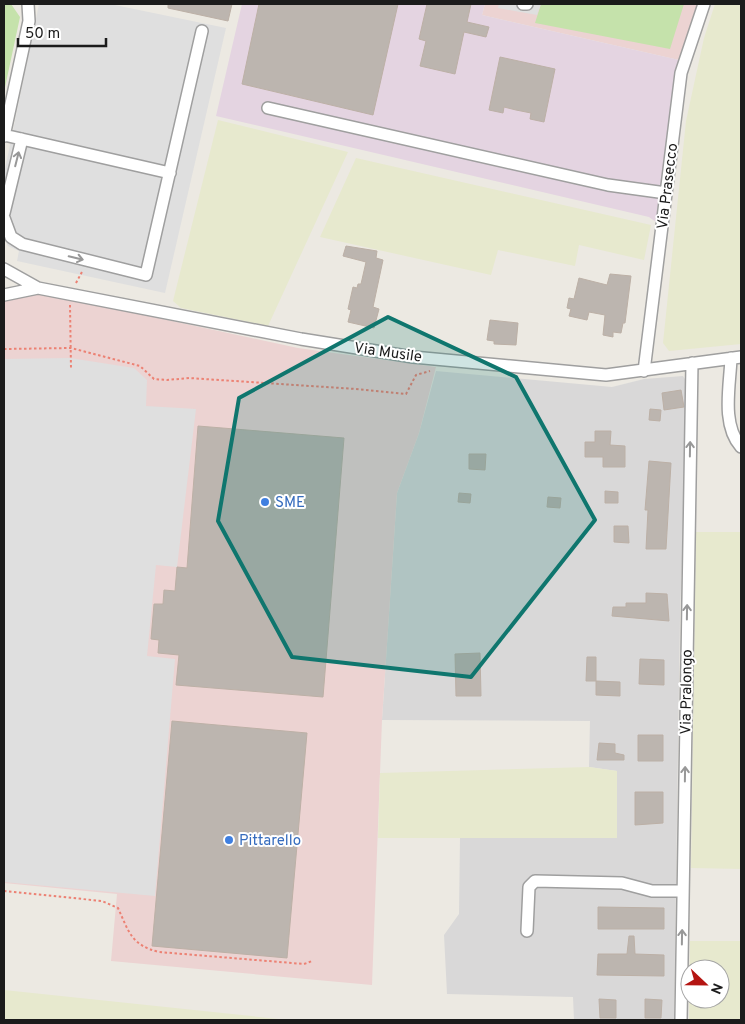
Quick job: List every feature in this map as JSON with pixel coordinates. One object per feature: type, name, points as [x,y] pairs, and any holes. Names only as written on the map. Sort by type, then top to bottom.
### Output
[{"type":"street","points":[[20,4],[29,22]]},
{"type":"street","points":[[28,4],[29,22],[4,136],[170,173]]},
{"type":"street","name":"Via Prasecco","points":[[644,371],[681,73],[704,4]]},
{"type":"street","points":[[4,218],[11,237],[28,246],[146,275],[202,31]]},
{"type":"street","points":[[268,108],[608,185],[666,193]]},
{"type":"street","points":[[4,213],[22,139]]},
{"type":"street","points":[[4,268],[38,288]]},
{"type":"street","points":[[4,295],[38,288]]},
{"type":"street","name":"Via Musile","points":[[38,288],[291,337],[413,357],[606,375],[736,357]]},
{"type":"street","points":[[736,357],[729,420],[732,436],[741,447]]},
{"type":"street","name":"Via Pralongo","points":[[681,1020],[692,363]]},
{"type":"street","points":[[527,931],[529,887],[535,881],[622,883],[652,891],[683,891]]},
{"type":"path","points":[[71,369],[69,309],[74,287],[87,261]]},
{"type":"path","points":[[4,349],[71,348],[140,366],[154,378],[167,380],[203,379],[406,394],[416,375],[423,371],[436,371]]},
{"type":"path","points":[[4,891],[102,901],[118,908],[130,934],[143,948],[159,952],[304,964],[312,961]]},
{"type":"highlighted area","points":[[388,317],[516,377],[595,520],[471,677],[292,657],[218,521],[239,398]]},
{"type":"shaded area","points":[[39,4],[110,4],[226,28],[165,293],[17,261],[19,251],[8,246],[4,237],[4,174]]},
{"type":"shaded area","points":[[242,4],[485,4],[482,15],[679,60],[673,86],[656,222],[649,217],[216,116]]},
{"type":"shaded area","points":[[485,4],[698,4],[679,60],[482,15]]},
{"type":"shaded area","points":[[499,4],[541,4],[537,15],[498,8]]},
{"type":"shaded area","points":[[46,294],[298,348],[436,367],[419,433],[397,493],[382,720],[372,985],[111,961],[117,894],[4,883],[4,301],[19,295]]},
{"type":"shaded area","points":[[70,358],[134,368],[147,380],[146,406],[196,409],[177,567],[156,565],[147,656],[175,659],[155,896],[4,882],[4,359]]},
{"type":"shaded area","points":[[436,371],[612,387],[644,379],[683,376],[688,384],[680,617],[674,1020],[574,1020],[573,997],[447,994],[444,935],[459,914],[460,838],[617,838],[617,771],[589,767],[590,721],[382,720],[397,493],[419,433]]},
{"type":"green space","points":[[4,4],[11,4],[20,17],[4,92]]},
{"type":"green space","points":[[541,4],[684,4],[670,49],[535,23]]},
{"type":"green space","points":[[715,4],[741,4],[741,344],[669,351],[663,343],[686,121],[704,38]]},
{"type":"green space","points":[[218,120],[348,152],[268,326],[181,308],[173,301]]},
{"type":"green space","points":[[356,158],[651,225],[644,260],[579,245],[575,266],[498,250],[491,275],[320,237]]},
{"type":"green space","points":[[696,532],[741,532],[741,869],[691,868]]},
{"type":"green space","points":[[589,767],[617,771],[617,838],[378,838],[380,773]]},
{"type":"green space","points":[[690,941],[741,941],[741,1020],[689,1020],[689,1009],[730,1009],[730,959],[690,959]]},
{"type":"green space","points":[[4,990],[288,1020],[4,1020]]},
{"type":"building","points":[[168,4],[232,4],[228,21],[168,8]]},
{"type":"building","points":[[259,4],[398,4],[373,115],[242,84]]},
{"type":"building","points":[[427,4],[471,4],[467,22],[489,27],[486,37],[464,32],[455,74],[420,66],[426,41],[419,39]]},
{"type":"building","points":[[500,57],[555,69],[544,122],[530,119],[531,113],[504,107],[503,113],[489,110]]},
{"type":"building","points":[[346,246],[377,251],[376,258],[383,260],[373,307],[379,309],[374,328],[348,322],[351,310],[348,309],[353,287],[357,288],[358,284],[361,284],[366,262],[343,256]]},
{"type":"building","points":[[610,274],[631,276],[625,323],[623,323],[621,333],[613,332],[613,337],[603,335],[605,315],[589,312],[587,320],[569,316],[571,309],[567,308],[569,298],[574,299],[579,278],[607,285]]},
{"type":"building","points":[[490,320],[518,323],[516,345],[494,344],[494,341],[487,340]]},
{"type":"building","points":[[681,390],[684,407],[664,410],[662,393]]},
{"type":"building","points":[[650,409],[661,410],[660,421],[649,420]]},
{"type":"building","name":"SME","points":[[198,426],[344,438],[323,697],[176,685],[179,655],[158,653],[159,640],[151,639],[154,604],[163,604],[164,590],[175,591],[177,567],[187,568]]},
{"type":"building","points":[[595,431],[611,431],[610,445],[625,446],[625,467],[603,467],[603,457],[585,457],[585,442],[595,442]]},
{"type":"building","points":[[469,454],[486,454],[485,470],[469,469]]},
{"type":"building","points":[[649,461],[671,463],[666,549],[646,549],[648,510],[645,510]]},
{"type":"building","points":[[605,491],[618,492],[618,503],[605,503]]},
{"type":"building","points":[[459,493],[471,494],[470,503],[458,502]]},
{"type":"building","points":[[548,497],[561,498],[560,508],[547,507]]},
{"type":"building","points":[[614,526],[628,526],[629,543],[614,542]]},
{"type":"building","points":[[646,593],[667,594],[669,621],[612,616],[613,607],[626,607],[626,603],[646,603]]},
{"type":"building","points":[[480,653],[481,696],[456,696],[455,654]]},
{"type":"building","points":[[587,657],[596,657],[596,681],[586,681]]},
{"type":"building","points":[[640,659],[664,660],[664,685],[639,684]]},
{"type":"building","points":[[596,681],[620,682],[620,696],[596,695]]},
{"type":"building","name":"Pittarello","points":[[172,721],[307,733],[287,958],[152,946]]},
{"type":"building","points":[[638,735],[663,735],[663,761],[638,761]]},
{"type":"building","points":[[599,743],[615,744],[615,753],[624,755],[624,760],[597,760]]},
{"type":"building","points":[[635,792],[663,792],[663,823],[635,825]]},
{"type":"building","points":[[598,907],[664,908],[664,929],[598,929]]},
{"type":"building","points":[[629,936],[634,936],[635,954],[664,955],[664,976],[597,975],[598,954],[627,954]]},
{"type":"building","points":[[599,999],[616,1000],[616,1018],[600,1018]]},
{"type":"building","points":[[645,999],[662,1000],[661,1018],[645,1018]]},
{"type":"place","name":"SME","points":[[265,502]]},
{"type":"place","name":"Pittarello","points":[[229,840]]}]
